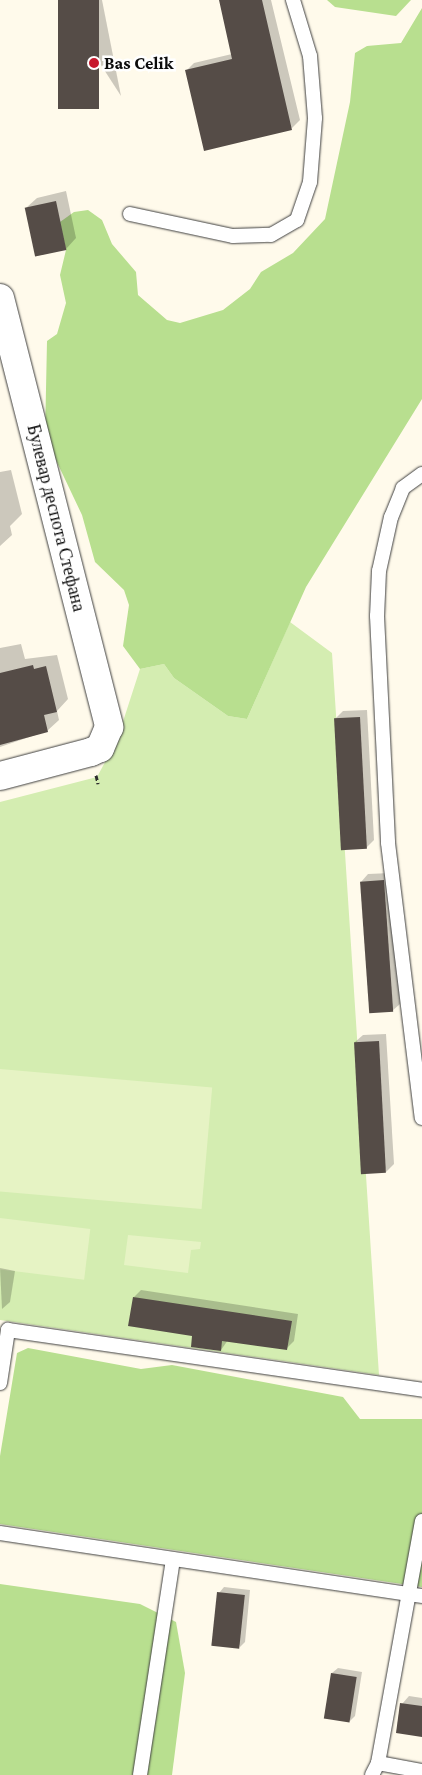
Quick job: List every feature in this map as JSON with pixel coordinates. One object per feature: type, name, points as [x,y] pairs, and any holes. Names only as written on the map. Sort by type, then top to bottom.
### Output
[{"type":"street","name":"Булевар деспота Стефана","points":[[0,298],[106,713],[107,738],[100,748],[84,755],[0,776]]},
{"type":"lane","points":[[130,214],[233,236],[271,234],[297,220],[310,182],[315,118],[310,56],[293,0]]},
{"type":"lane","points":[[422,474],[403,488],[391,517],[379,571],[377,616],[388,843],[422,1118]]},
{"type":"lane","points":[[0,1383],[8,1330],[422,1390]]},
{"type":"lane","points":[[422,1522],[375,1769],[422,1772]]},
{"type":"lane","points":[[0,1533],[422,1596]]},
{"type":"lane","points":[[140,1775],[173,1560]]},
{"type":"green space","points":[[327,0],[411,0],[396,16],[335,7]]},
{"type":"green space","points":[[422,8],[422,399],[306,587],[247,719],[228,716],[174,678],[164,664],[140,669],[123,646],[129,605],[124,590],[95,562],[82,515],[45,437],[47,341],[57,334],[66,303],[60,275],[66,250],[60,222],[74,212],[88,210],[102,220],[112,244],[136,272],[138,295],[167,320],[180,323],[223,310],[250,289],[261,272],[293,253],[325,219],[350,102],[355,53],[367,46],[401,43]]},
{"type":"green space","points":[[290,622],[332,653],[379,1375],[0,1320],[0,802],[97,777],[117,740],[140,669],[164,664],[174,678],[228,716],[247,719]]},
{"type":"green space","points":[[0,1069],[212,1088],[202,1209],[0,1191]]},
{"type":"green space","points":[[0,1218],[90,1229],[84,1280],[0,1269]]},
{"type":"green space","points":[[128,1235],[201,1242],[200,1249],[191,1250],[188,1273],[124,1265]]},
{"type":"green space","points":[[28,1348],[141,1369],[172,1365],[343,1397],[360,1419],[422,1419],[422,1587],[0,1524],[0,1456],[17,1353]]},
{"type":"green space","points":[[0,1584],[140,1604],[176,1622],[185,1673],[172,1775],[0,1775]]},
{"type":"building","points":[[58,0],[99,0],[99,109],[58,109]]},
{"type":"building","points":[[219,0],[262,0],[292,130],[204,151],[185,70],[232,59]]},
{"type":"building","points":[[56,201],[66,250],[35,257],[25,208]]},
{"type":"building","points":[[33,665],[34,669],[46,666],[57,712],[44,715],[48,732],[0,745],[0,673]]},
{"type":"building","points":[[360,717],[367,849],[341,850],[334,718]]},
{"type":"building","points":[[384,880],[393,1012],[369,1013],[360,882]]},
{"type":"building","points":[[379,1041],[386,1173],[361,1174],[354,1042]]},
{"type":"building","points":[[133,1297],[292,1321],[287,1350],[222,1341],[221,1351],[191,1347],[192,1336],[128,1326]]},
{"type":"building","points":[[217,1592],[245,1595],[239,1649],[211,1646]]},
{"type":"building","points":[[331,1673],[357,1677],[349,1723],[324,1718]]},
{"type":"building","points":[[400,1703],[422,1706],[422,1737],[396,1733]]},
{"type":"place","name":"Bas Celik","points":[[94,63]]}]
